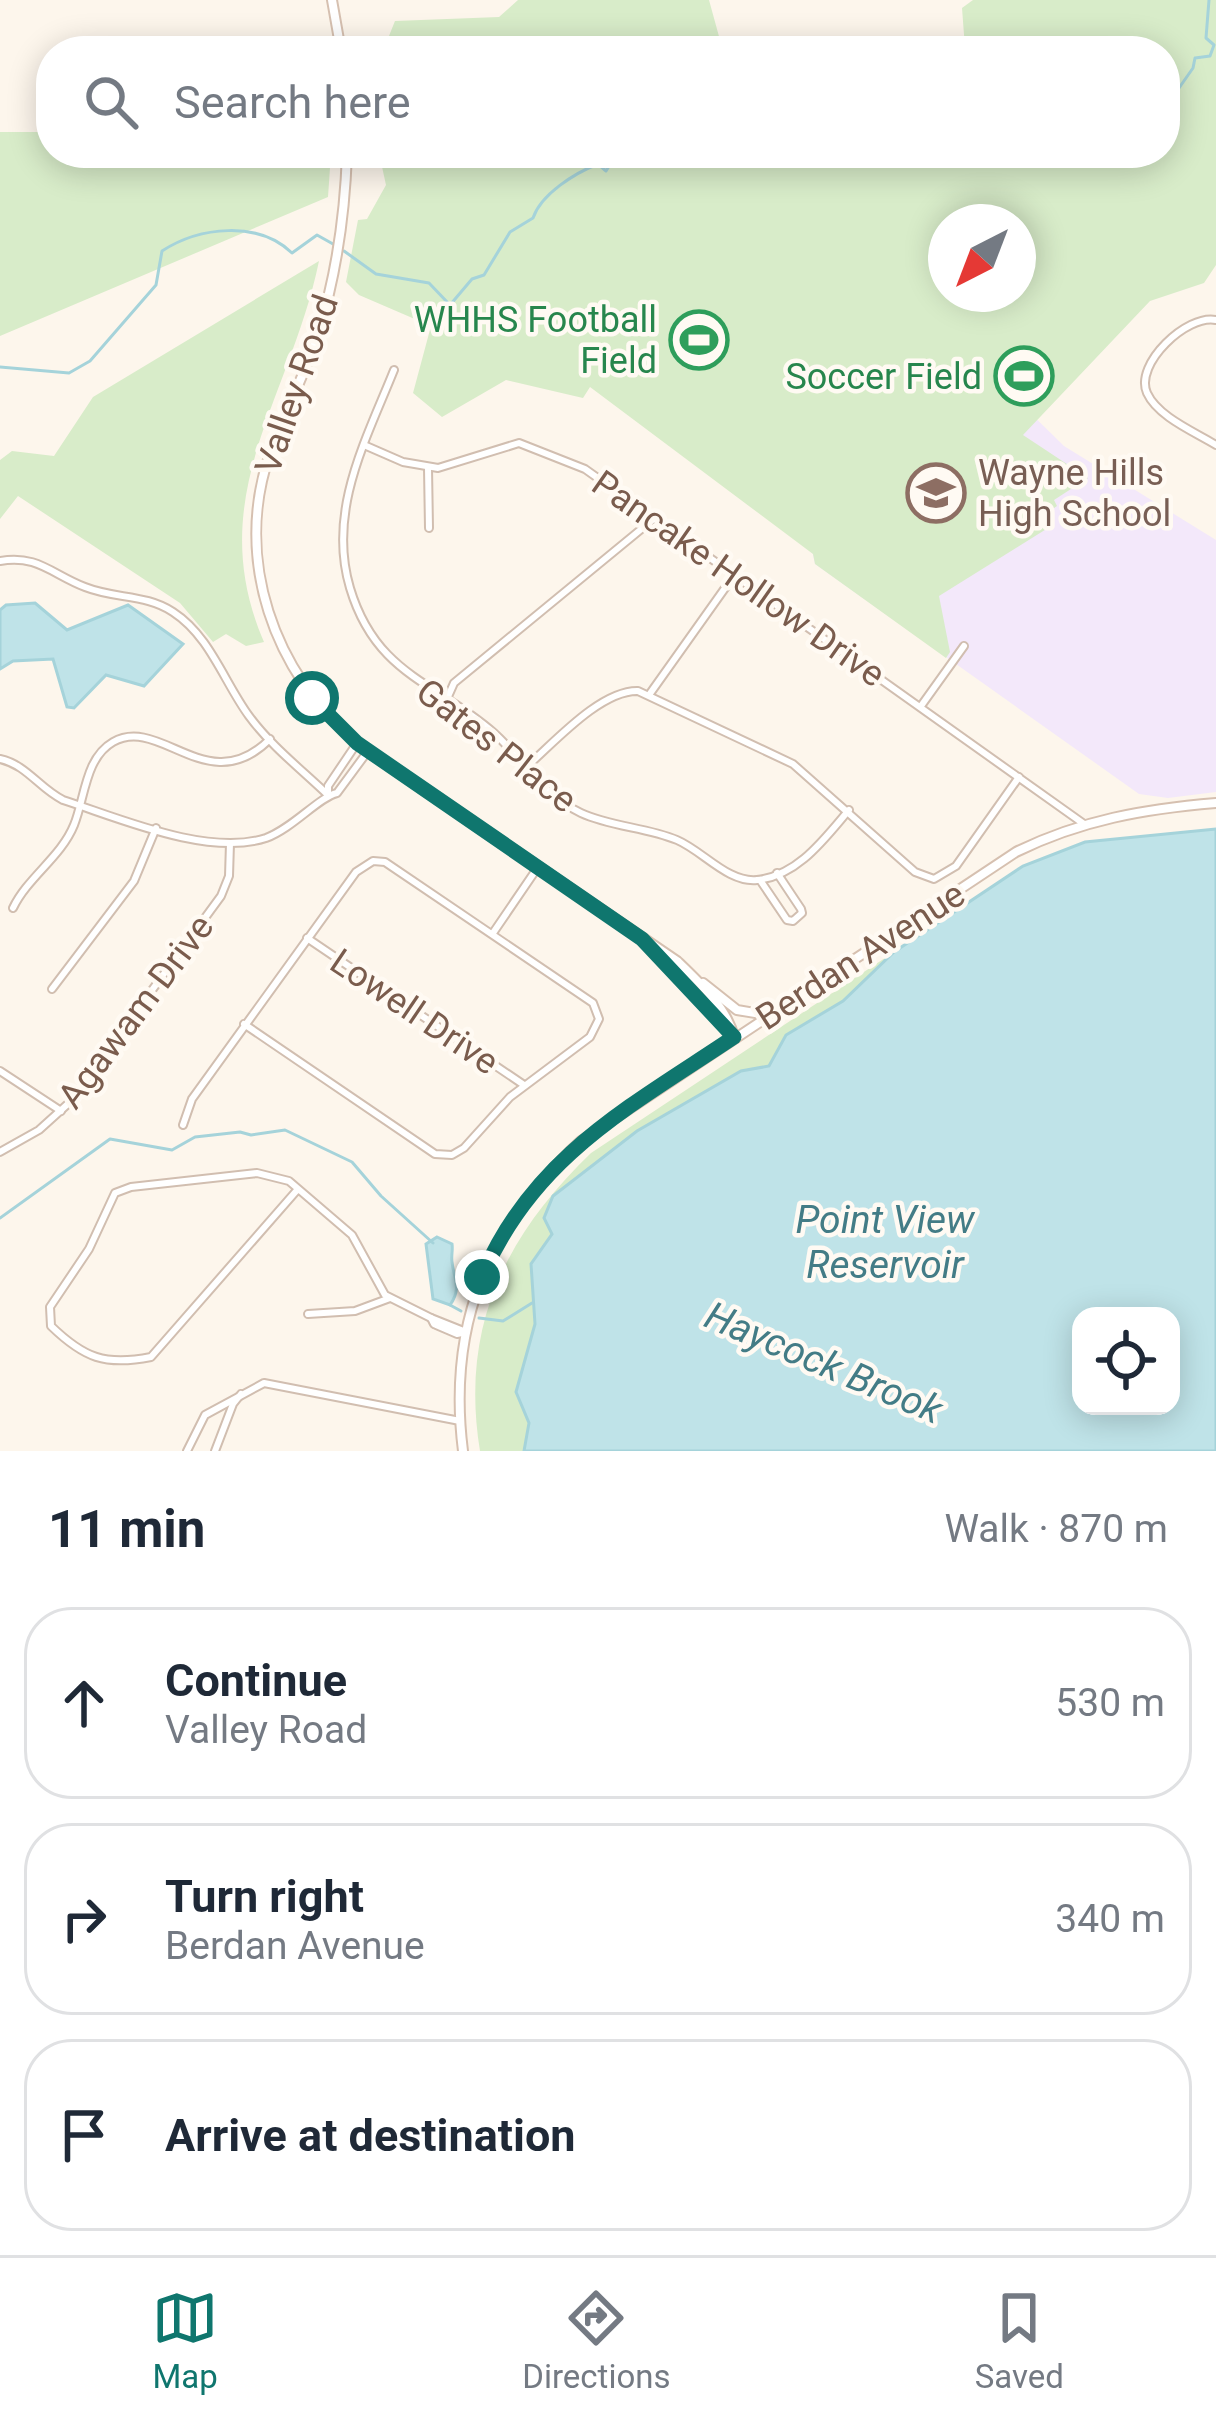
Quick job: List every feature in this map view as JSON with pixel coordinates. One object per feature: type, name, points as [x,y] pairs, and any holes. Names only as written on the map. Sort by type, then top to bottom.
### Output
[{"type":"main road","points":[[332,0],[338,36]]},
{"type":"main road","name":"Valley Road","points":[[346,168],[342,223],[324,313],[269,454],[256,540],[262,588],[285,657],[312,698],[357,743],[642,939],[734,1037]]},
{"type":"main road","name":"Berdan Avenue","points":[[463,1451],[459,1376],[476,1294],[495,1246],[539,1181],[581,1141],[1003,860],[1084,824],[1136,811],[1216,803]]},
{"type":"main road","name":"Valley Road","points":[[642,939],[657,944],[683,967],[724,1015],[734,1037]]},
{"type":"main road","points":[[683,967],[737,1010],[769,1014]]},
{"type":"street","points":[[1216,320],[1194,320],[1184,326],[1146,368],[1144,381],[1148,396],[1160,409],[1216,445]]},
{"type":"street","name":"Gates Place","points":[[394,370],[352,473],[344,519],[350,586],[363,619],[384,651],[406,674],[495,734],[548,793],[581,813],[677,840],[736,876],[760,880],[793,921],[802,914],[801,909],[777,873]]},
{"type":"street","name":"Pancake Hollow Drive","points":[[428,468],[460,464],[510,444],[528,444],[585,470],[1084,824]]},
{"type":"street","points":[[364,445],[403,463],[428,468],[429,528]]},
{"type":"street","points":[[446,701],[454,683],[656,517]]},
{"type":"street","points":[[0,560],[41,562],[89,589],[144,598],[174,613],[199,636],[246,712],[328,795]]},
{"type":"street","points":[[649,695],[735,574]]},
{"type":"street","points":[[921,706],[964,646]]},
{"type":"street","points":[[525,768],[614,695],[631,691],[649,695],[793,764],[915,872],[934,879],[956,866],[1019,777]]},
{"type":"street","points":[[13,908],[64,842],[96,758],[107,746],[136,737],[226,764],[250,756],[270,740]]},
{"type":"street","points":[[328,795],[328,786],[357,743]]},
{"type":"street","points":[[0,759],[19,765],[56,797],[198,840],[230,843],[269,837],[311,811],[337,793],[368,751]]},
{"type":"street","points":[[760,880],[815,851],[848,810]]},
{"type":"street","points":[[52,989],[134,881],[156,828]]},
{"type":"street","name":"Agawam Drive","points":[[0,1152],[61,1112],[220,896],[230,866],[230,843]]},
{"type":"street","points":[[183,1126],[192,1100],[244,1024],[367,863],[379,860],[593,1003],[599,1012],[590,1037],[524,1085],[464,1148],[439,1156],[244,1024]]},
{"type":"street","points":[[492,934],[538,867]]},
{"type":"street","name":"Lowell Drive","points":[[307,938],[524,1085]]},
{"type":"street","points":[[0,1071],[61,1112]]},
{"type":"street","points":[[298,1189],[151,1357],[85,1355],[51,1326],[50,1306],[89,1249],[115,1193],[131,1187],[257,1173],[276,1175],[298,1189],[352,1235],[377,1283],[391,1298],[466,1332]]},
{"type":"street","points":[[308,1314],[355,1312],[391,1298]]},
{"type":"street","points":[[187,1451],[205,1415],[264,1383],[460,1421]]},
{"type":"street","points":[[215,1451],[232,1404],[243,1391]]},
{"type":"shaded area","name":"Wayne Hills High School","points":[[933,318],[1064,446],[1216,540],[1216,792],[1168,798],[1139,794],[815,564],[813,554],[566,319]]},
{"type":"green space","points":[[518,0],[709,0],[719,36],[389,36],[395,21],[499,17]]},
{"type":"green space","points":[[973,0],[1216,0],[1216,265],[1204,283],[1150,301],[1023,435],[1088,478],[1054,500],[1057,506],[1041,517],[1048,528],[939,596],[950,652],[946,658],[815,564],[813,554],[590,387],[583,398],[506,380],[442,417],[413,393],[431,326],[359,295],[346,282],[358,220],[367,219],[386,185],[382,168],[1180,168],[1180,36],[964,36],[962,8]]},
{"type":"green space","points":[[0,132],[36,132],[36,168],[330,168],[328,197],[0,336]]},
{"type":"green space","points":[[319,261],[246,493],[242,540],[247,589],[264,642],[246,646],[226,634],[213,642],[180,603],[18,496],[0,519],[0,460],[12,451],[54,456],[93,397]]},
{"type":"green space","points":[[894,952],[843,1001],[786,1035],[769,1066],[741,1071],[552,1233],[531,1264],[535,1323],[516,1392],[529,1423],[524,1451],[480,1451],[475,1406],[483,1325],[512,1252],[560,1185],[591,1153]]},
{"type":"water","points":[[35,603],[67,630],[128,605],[183,644],[144,686],[106,675],[74,708],[67,707],[53,659],[13,661],[0,669],[0,610],[6,605]]},
{"type":"water","name":"Point View Reservoir","points":[[1216,829],[1216,1451],[524,1451],[529,1423],[516,1392],[535,1324],[531,1264],[552,1234],[544,1218],[553,1196],[637,1131],[741,1071],[769,1066],[786,1035],[843,1001],[894,952],[1023,866],[1085,842]]},
{"type":"water","points":[[437,1237],[452,1244],[456,1289],[450,1305],[433,1299],[426,1244]]},
{"type":"waterway","points":[[1180,87],[1195,58],[1210,56],[1214,45],[1206,38],[1209,0]]},
{"type":"waterway","points":[[344,251],[376,274],[429,283],[450,305],[472,279],[484,275],[510,232],[533,218],[551,193],[590,168]]},
{"type":"waterway","points":[[603,168],[608,168]]},
{"type":"waterway","points":[[0,367],[69,373],[90,361],[156,285],[162,251],[193,237],[246,232],[263,235],[292,253],[317,235],[333,244]]},
{"type":"waterway","name":"Haycock Brook","points":[[0,1218],[110,1139],[172,1150],[195,1137],[285,1130],[352,1162],[433,1243]]},
{"type":"waterway","name":"Haycock Brook","points":[[479,1318],[503,1321],[532,1303]]},
{"type":"waterway","name":"Haycock Brook","points":[[450,1305],[461,1311]]},
{"type":"place","name":"WHHS Football Field","points":[[699,340]]},
{"type":"place","name":"Soccer Field","points":[[1024,376]]},
{"type":"place","name":"Wayne Hills High School","points":[[936,493]]},
{"type":"route","points":[[312,698],[357,743],[642,939],[734,1037],[599,1128],[555,1165],[525,1198],[482,1277]]}]
